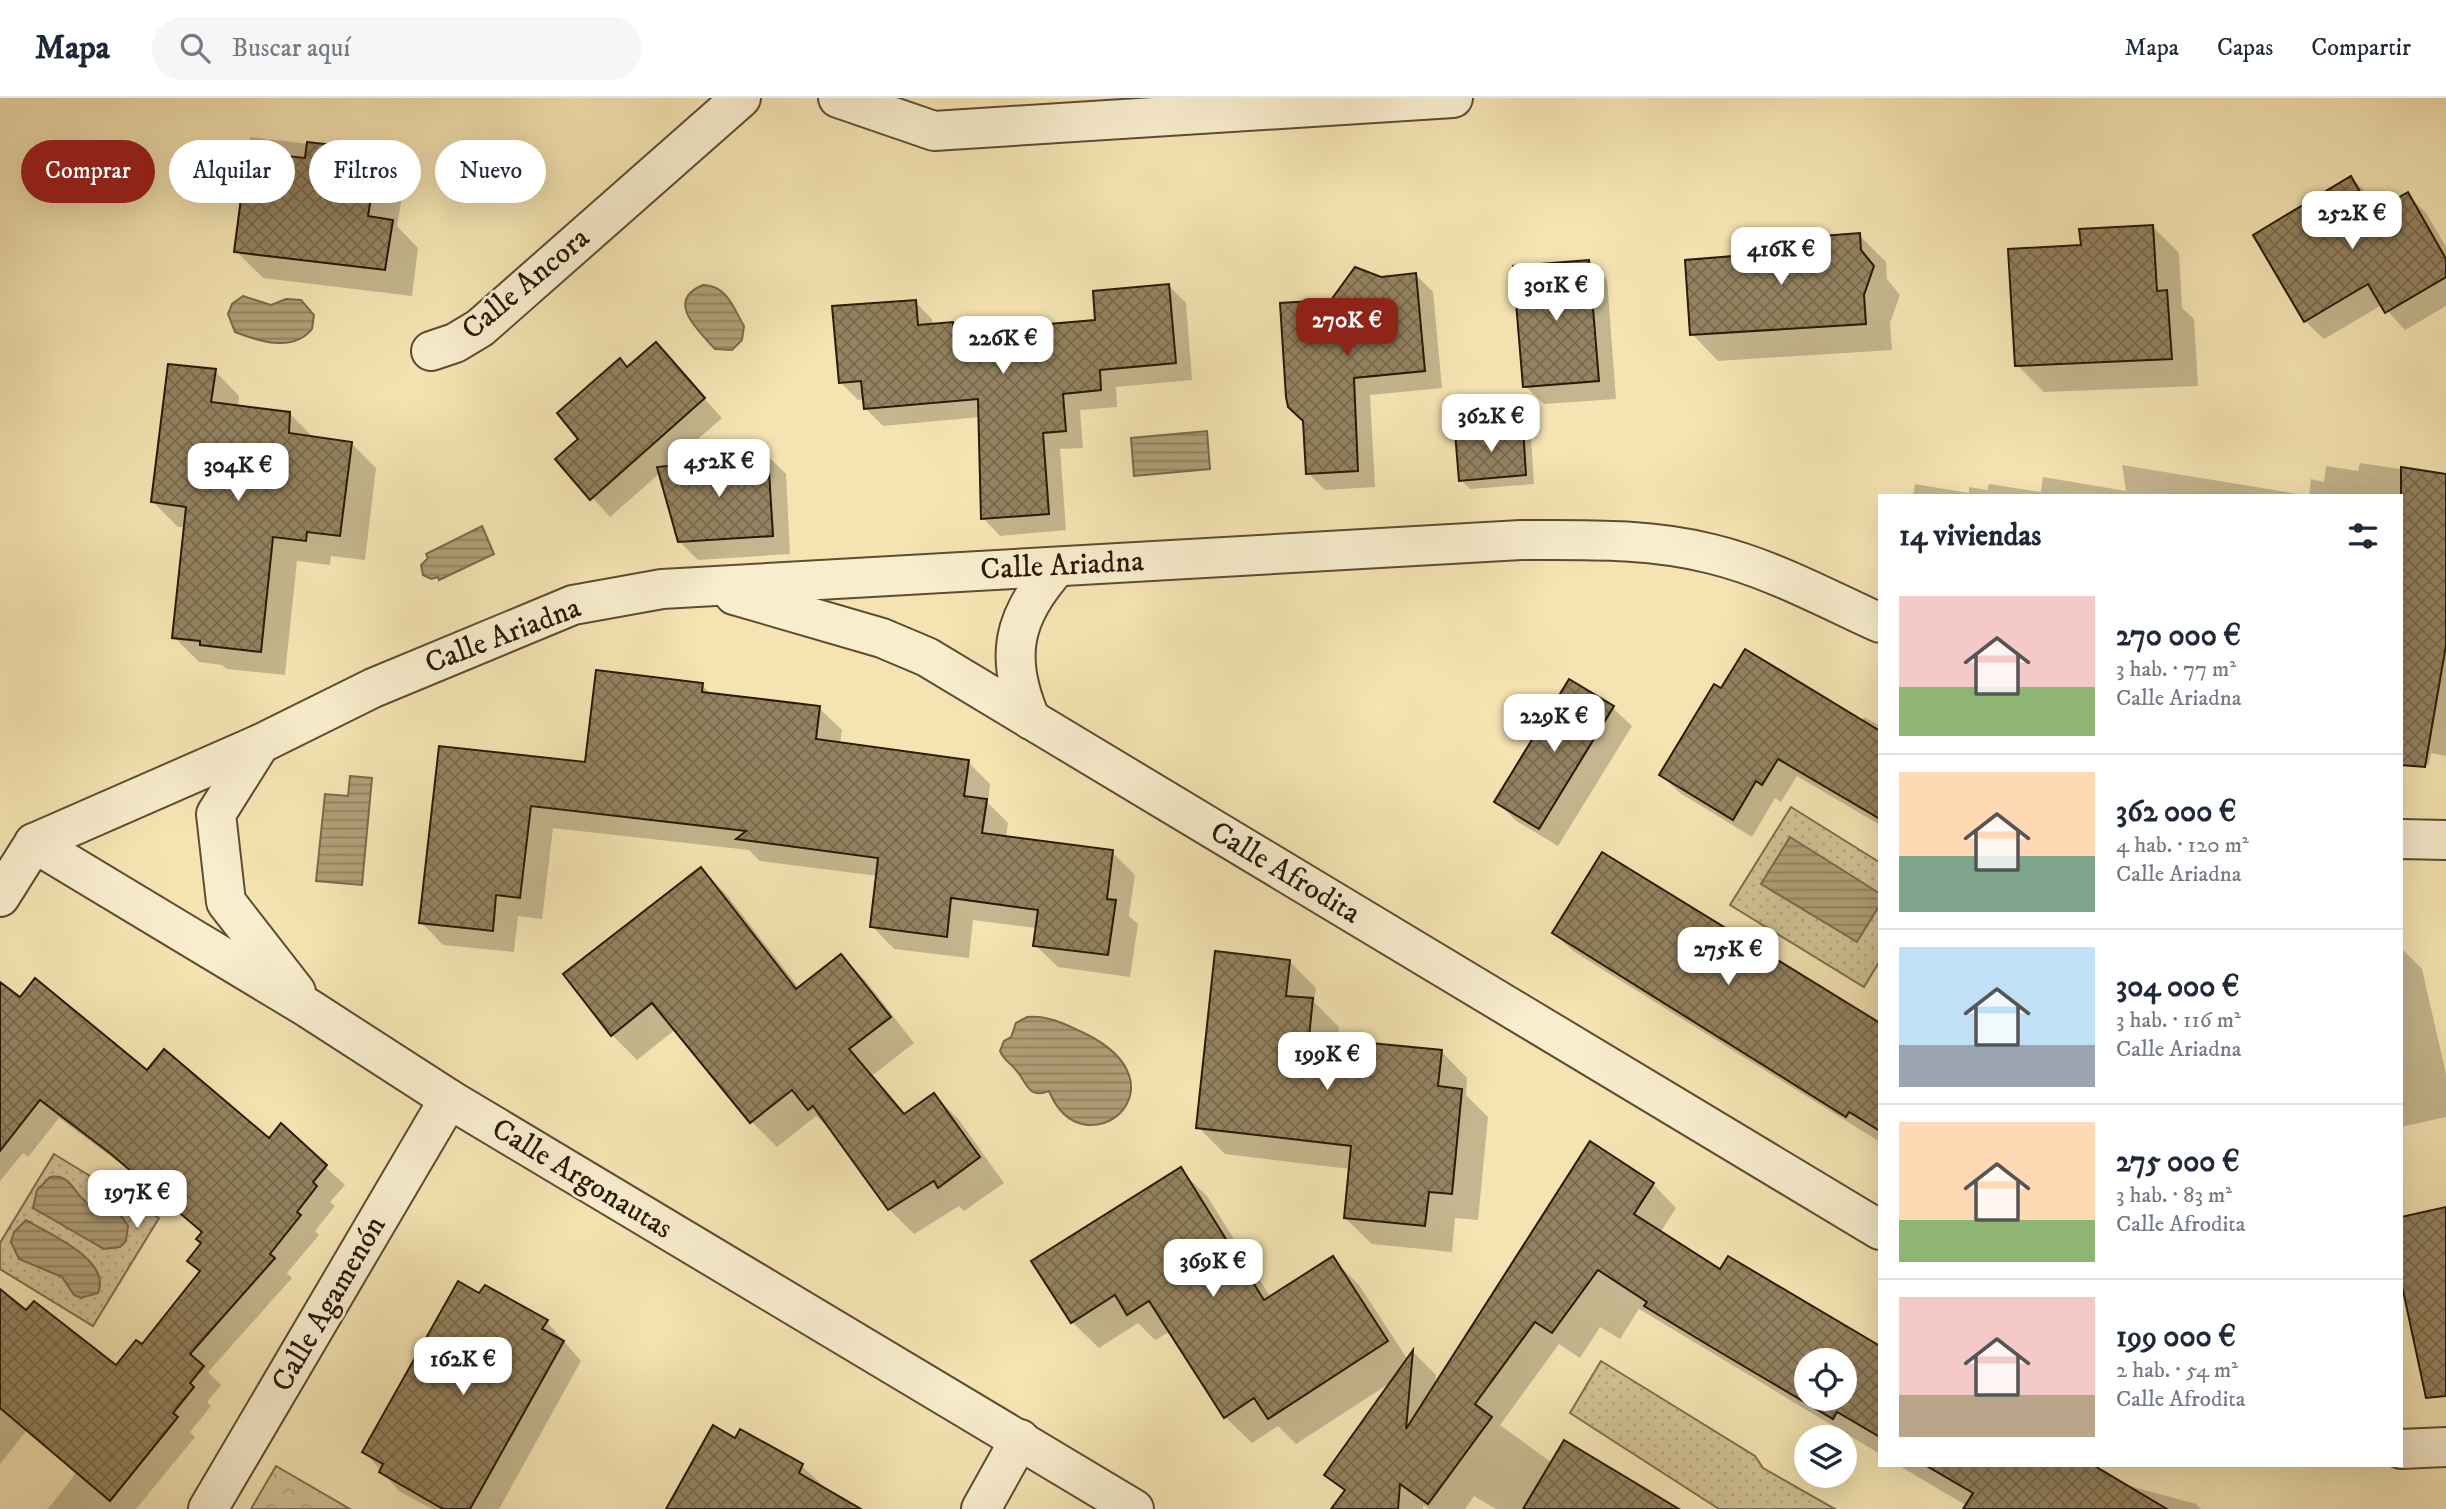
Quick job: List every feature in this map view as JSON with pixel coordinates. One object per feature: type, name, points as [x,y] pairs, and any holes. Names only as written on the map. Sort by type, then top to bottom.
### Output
[{"type":"street","name":"Calle Ancora","points":[[431,351],[455,343],[480,328],[741,98]]},
{"type":"street","points":[[838,98],[934,131],[1452,98]]},
{"type":"street","name":"Calle Ariadna","points":[[34,843],[260,744],[373,688],[573,605],[662,589],[1521,540],[1641,543],[1689,549],[1753,566],[1878,622]]},
{"type":"street","points":[[1031,720],[1018,691],[1014,657],[1019,622],[1035,592],[1057,567]]},
{"type":"street","name":"Calle Afrodita","points":[[662,589],[739,595],[882,638],[927,657],[1878,1229]]},
{"type":"street","points":[[260,744],[216,814],[226,902],[308,1008]]},
{"type":"street","points":[[2403,839],[2446,840]]},
{"type":"street","points":[[0,897],[34,843]]},
{"type":"street","name":"Calle Argonautas","points":[[34,843],[308,1008],[449,1099],[1134,1509]]},
{"type":"street","name":"Calle Agamenón","points":[[208,1509],[449,1099]]},
{"type":"street","points":[[981,1509],[1020,1439]]},
{"type":"street","points":[[2403,1448],[2446,1447]]},
{"type":"green space","points":[[1791,807],[1878,861],[1878,964],[1864,987],[1730,905]]},
{"type":"green space","points":[[54,1154],[159,1218],[93,1326],[0,1269],[0,1243]]},
{"type":"green space","points":[[1601,1361],[1755,1456],[1763,1468],[1794,1488],[1835,1509],[1719,1509],[1570,1413]]},
{"type":"green space","points":[[276,1466],[350,1509],[251,1509]]},
{"type":"shaded area","points":[[703,285],[724,293],[744,326],[742,340],[732,350],[715,349],[688,316],[686,299]]},
{"type":"shaded area","points":[[243,296],[271,305],[286,299],[301,300],[314,315],[312,329],[295,341],[285,343],[254,339],[235,332],[228,314],[232,304]]},
{"type":"shaded area","points":[[1207,431],[1210,469],[1134,476],[1131,438]]},
{"type":"shaded area","points":[[482,526],[494,554],[439,580],[438,577],[431,579],[423,575],[421,565],[428,558],[426,554]]},
{"type":"shaded area","points":[[350,776],[372,778],[362,885],[316,881],[325,794],[348,796]]},
{"type":"shaded area","points":[[1790,837],[1878,892],[1878,908],[1857,942],[1761,884]]},
{"type":"shaded area","points":[[1027,1017],[1042,1017],[1063,1023],[1084,1033],[1115,1054],[1129,1076],[1130,1097],[1120,1113],[1104,1123],[1084,1124],[1065,1115],[1049,1091],[1036,1093],[1028,1088],[1000,1051],[1004,1041],[1011,1037],[1016,1023]]},
{"type":"shaded area","points":[[50,1177],[63,1178],[90,1205],[120,1216],[128,1226],[126,1241],[120,1247],[104,1249],[33,1208],[37,1190]]},
{"type":"shaded area","points":[[26,1220],[76,1249],[87,1259],[96,1270],[100,1281],[98,1293],[81,1298],[74,1295],[62,1277],[19,1259],[11,1242],[14,1232]]},
{"type":"building","points":[[309,142],[309,203],[370,203],[368,216],[393,220],[385,270],[234,252],[240,203],[295,203],[295,157],[305,158]]},
{"type":"building","points":[[2351,176],[2372,213],[2408,192],[2446,259],[2446,277],[2385,313],[2368,284],[2304,322],[2253,235]]},
{"type":"building","points":[[2153,225],[2157,291],[2167,290],[2172,359],[2015,366],[2008,249],[2081,245],[2079,229]]},
{"type":"building","points":[[1860,233],[1861,250],[1874,266],[1864,295],[1866,324],[1690,335],[1685,260],[1758,254],[1757,241]]},
{"type":"building","points":[[1589,260],[1599,381],[1523,387],[1513,266]]},
{"type":"building","points":[[1355,267],[1381,277],[1416,273],[1425,371],[1354,378],[1358,471],[1306,474],[1303,421],[1288,407],[1286,397],[1280,303],[1331,300]]},
{"type":"building","points":[[1169,284],[1176,363],[1100,370],[1101,390],[1063,394],[1066,431],[1043,433],[1049,514],[981,519],[978,399],[864,409],[861,381],[839,383],[832,306],[916,300],[918,325],[953,322],[954,332],[1095,320],[1093,291]]},
{"type":"building","points":[[656,342],[705,398],[590,500],[555,459],[578,439],[557,413],[620,358],[627,367]]},
{"type":"building","points":[[168,364],[216,369],[211,402],[290,412],[289,433],[352,442],[340,536],[307,532],[306,541],[273,537],[261,652],[200,645],[200,641],[172,638],[186,507],[151,502]]},
{"type":"building","points":[[1523,427],[1526,475],[1459,481],[1455,432]]},
{"type":"building","points":[[768,455],[773,536],[678,542],[657,467]]},
{"type":"building","points":[[2401,467],[2446,474],[2446,645],[2425,767],[2403,765]]},
{"type":"building","points":[[1745,649],[1878,730],[1878,818],[1778,759],[1762,785],[1756,781],[1733,820],[1659,775],[1714,684],[1721,688]]},
{"type":"building","points":[[596,670],[703,683],[702,692],[820,706],[816,739],[969,760],[964,796],[987,799],[982,833],[1113,850],[1107,899],[1116,900],[1108,955],[1033,946],[1038,910],[951,898],[947,937],[870,927],[878,858],[736,839],[746,831],[531,806],[520,898],[496,895],[493,931],[419,923],[439,746],[585,762]]},
{"type":"building","points":[[1569,679],[1614,706],[1539,829],[1494,802]]},
{"type":"building","points":[[1602,852],[1878,1022],[1878,1130],[1849,1112],[1846,1117],[1552,933]]},
{"type":"building","points":[[701,867],[796,989],[841,954],[891,1017],[849,1049],[904,1114],[934,1093],[980,1157],[938,1188],[934,1181],[888,1210],[813,1106],[808,1110],[792,1090],[750,1123],[652,1003],[611,1036],[563,974]]},
{"type":"building","points":[[1215,951],[1290,960],[1286,996],[1313,998],[1309,1037],[1442,1050],[1438,1086],[1462,1089],[1452,1194],[1429,1192],[1425,1226],[1344,1218],[1351,1146],[1196,1128]]},
{"type":"building","points":[[35,978],[147,1070],[164,1049],[269,1138],[281,1123],[327,1165],[313,1182],[317,1186],[297,1212],[301,1215],[270,1254],[275,1258],[190,1354],[204,1366],[190,1383],[194,1387],[173,1413],[178,1417],[110,1501],[0,1408],[0,1289],[26,1310],[34,1301],[116,1365],[136,1340],[142,1344],[200,1271],[187,1261],[201,1243],[196,1239],[202,1232],[111,1154],[40,1100],[0,1151],[0,982],[20,997]]},
{"type":"building","points":[[1590,1141],[1654,1183],[1634,1214],[1720,1269],[1728,1256],[1878,1345],[1878,1436],[1837,1412],[1833,1419],[1819,1411],[1857,1411],[1857,1348],[1794,1348],[1794,1396],[1644,1306],[1647,1302],[1598,1270],[1552,1333],[1535,1322],[1475,1404],[1492,1417],[1428,1504],[1400,1484],[1398,1509],[1331,1509],[1345,1490],[1324,1475],[1413,1350],[1406,1429]]},
{"type":"building","points":[[1181,1167],[1264,1300],[1333,1256],[1388,1341],[1268,1419],[1254,1398],[1224,1418],[1149,1301],[1127,1315],[1115,1295],[1071,1323],[1031,1261]]},
{"type":"building","points":[[2446,1207],[2446,1396],[2426,1398],[2403,1290],[2403,1217]]},
{"type":"building","points":[[458,1281],[479,1293],[485,1285],[548,1320],[542,1329],[564,1341],[470,1509],[443,1509],[379,1472],[383,1464],[362,1452]]},
{"type":"building","points":[[713,1425],[735,1438],[740,1429],[803,1464],[799,1473],[861,1509],[666,1509]]},
{"type":"building","points":[[1564,1440],[1679,1509],[1523,1509]]},
{"type":"building","points":[[1928,1467],[2096,1467],[2167,1509],[1963,1509],[1973,1493]]}]
